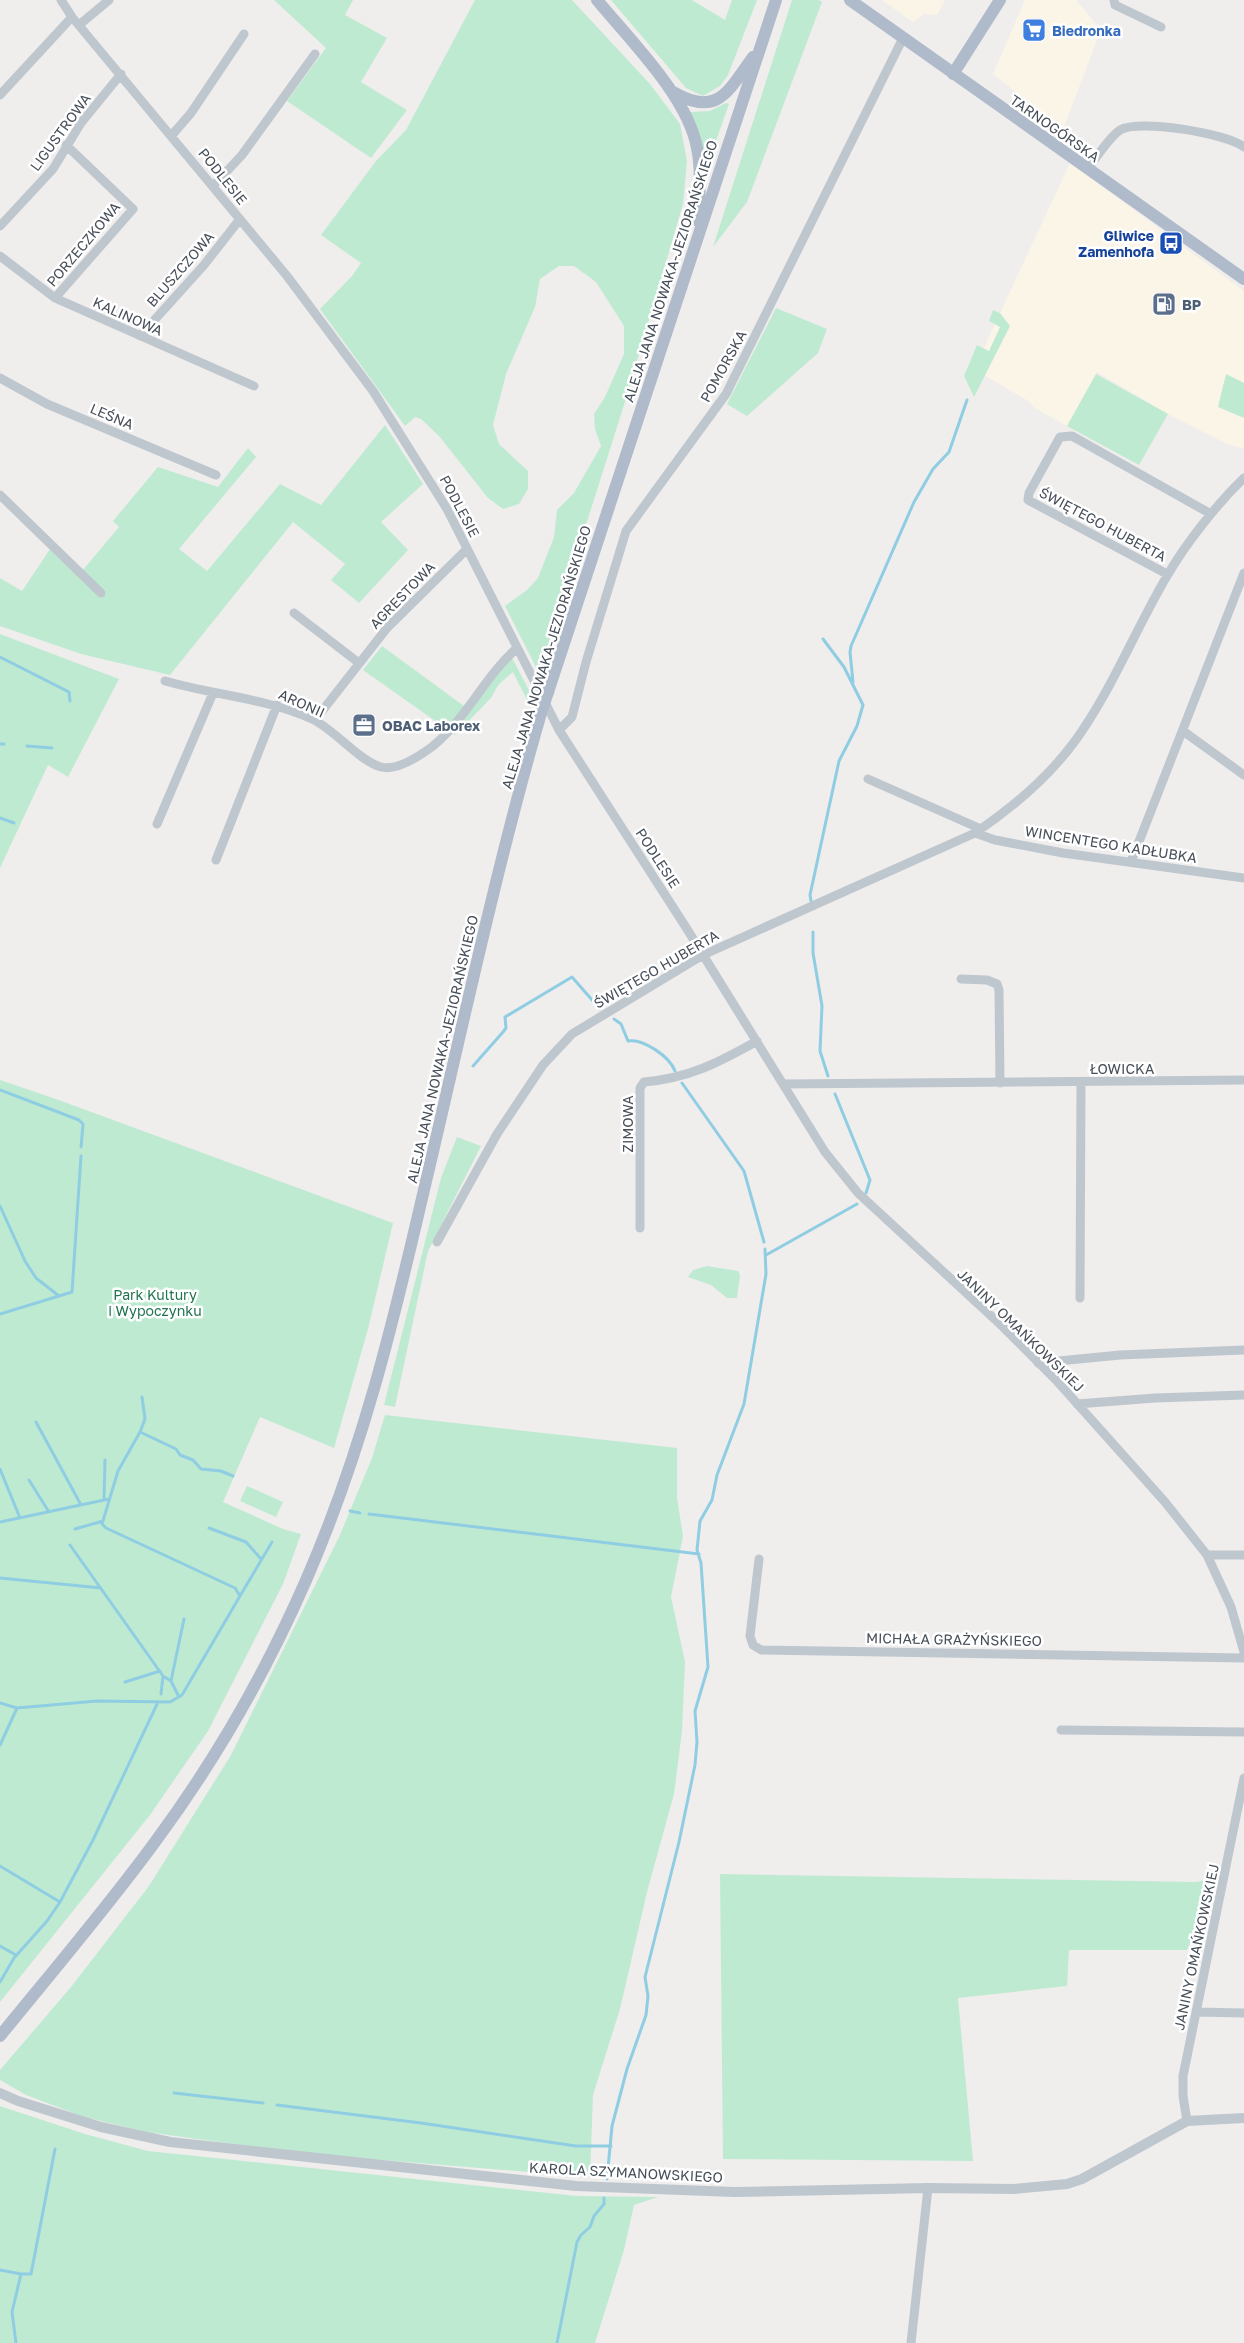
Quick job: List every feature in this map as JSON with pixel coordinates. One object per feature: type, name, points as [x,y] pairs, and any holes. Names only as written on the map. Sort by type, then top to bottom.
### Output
[{"type":"main road","points":[[597,0],[671,90],[690,126],[697,147],[700,167],[697,236]]},
{"type":"main road","name":"ALEJA JANA NOWAKA-JEZIORAŃSKIEGO","points":[[0,2036],[148,1851],[184,1800],[239,1712],[273,1650],[307,1578],[333,1516],[366,1421],[392,1326],[506,845],[541,713],[776,0]]},
{"type":"main road","name":"TARNOGÓRSKA","points":[[850,0],[1244,280]]},
{"type":"main road","points":[[953,74],[1000,0]]},
{"type":"main road","points":[[671,90],[697,103],[716,100],[728,91],[760,47]]},
{"type":"street","name":"PODLESIE","points":[[60,0],[72,17],[172,135],[307,300],[373,390],[430,479],[559,730],[757,1041]]},
{"type":"street","points":[[79,25],[109,0]]},
{"type":"street","points":[[1114,0],[1114,5],[1161,27]]},
{"type":"street","points":[[0,95],[72,17]]},
{"type":"street","points":[[172,135],[191,114],[244,34]]},
{"type":"street","name":"POMORSKA","points":[[559,730],[572,717],[586,662],[626,531],[726,394],[903,38]]},
{"type":"street","points":[[213,186],[242,154],[315,54]]},
{"type":"street","name":"LIGUSTROWA","points":[[0,226],[54,169],[66,145],[121,74]]},
{"type":"street","points":[[1087,169],[1118,132],[1133,126],[1173,128],[1211,134],[1244,147]]},
{"type":"street","name":"PORZECZKOWA","points":[[55,298],[133,209],[66,145]]},
{"type":"street","name":"BLUSZCZOWA","points":[[140,336],[204,265],[240,219]]},
{"type":"street","name":"KALINOWA","points":[[0,256],[55,298],[254,386]]},
{"type":"street","name":"LEŚNA","points":[[0,378],[47,404],[216,475]]},
{"type":"street","name":"ŚWIĘTEGO HUBERTA","points":[[1167,574],[1028,500],[1029,493],[1060,437],[1072,436],[1211,514]]},
{"type":"street","name":"ŚWIĘTEGO HUBERTA","points":[[437,1242],[497,1134],[556,1050],[572,1034],[703,955],[978,831],[1013,805],[1048,774],[1075,741],[1120,666],[1167,574],[1211,514],[1244,478]]},
{"type":"street","points":[[0,495],[101,593]]},
{"type":"street","name":"AGRESTOWA","points":[[314,720],[387,628],[467,549]]},
{"type":"street","points":[[1131,862],[1244,573]]},
{"type":"street","points":[[294,613],[360,663]]},
{"type":"street","name":"ARONII","points":[[165,681],[213,693],[277,705],[314,720],[373,763],[389,767],[412,759],[432,747],[457,722],[517,648]]},
{"type":"street","points":[[157,824],[213,693]]},
{"type":"street","points":[[216,860],[277,705]]},
{"type":"street","points":[[1183,731],[1244,775]]},
{"type":"street","points":[[868,779],[978,831]]},
{"type":"street","name":"WINCENTEGO KADŁUBKA","points":[[978,831],[1020,845],[1244,878]]},
{"type":"street","points":[[961,979],[986,980],[997,984],[999,990],[1000,1083]]},
{"type":"street","name":"JANINY OMAŃKOWSKIEJ","points":[[757,1041],[825,1152],[858,1193],[1001,1325],[1038,1362],[1165,1502],[1208,1555],[1231,1606],[1244,1652]]},
{"type":"street","name":"ZIMOWA","points":[[640,1228],[640,1088],[644,1082],[681,1078],[702,1070],[757,1041]]},
{"type":"street","name":"ŁOWICKA","points":[[784,1084],[1244,1080]]},
{"type":"street","points":[[1080,1298],[1081,1082]]},
{"type":"street","points":[[1038,1362],[1120,1355],[1244,1350]]},
{"type":"street","points":[[1077,1404],[1155,1398],[1244,1395]]},
{"type":"street","points":[[1208,1555],[1244,1556]]},
{"type":"street","name":"MICHAŁA GRAŻYŃSKIEGO","points":[[759,1559],[750,1636],[753,1645],[761,1650],[1244,1658]]},
{"type":"street","points":[[1060,1730],[1244,1732]]},
{"type":"street","name":"JANINY OMAŃKOWSKIEJ","points":[[1187,2121],[1182,2096],[1183,2076],[1244,1778]]},
{"type":"street","points":[[1196,2012],[1244,2013]]},
{"type":"street","name":"KAROLA SZYMANOWSKIEGO","points":[[0,2093],[18,2102],[101,2127],[170,2142],[576,2186],[734,2192],[928,2188],[1022,2189],[1067,2184],[1096,2172],[1160,2134],[1187,2121],[1244,2118]]},
{"type":"street","points":[[911,2343],[928,2188]]},
{"type":"shaded area","points":[[882,0],[945,0],[937,15],[924,14],[913,22]]},
{"type":"shaded area","points":[[1025,0],[1076,0],[1101,30],[1063,129],[993,74]]},
{"type":"shaded area","points":[[1070,163],[1244,291],[1244,449],[1227,444],[1168,414],[1097,372],[1067,426],[1033,407],[1030,402],[974,369]]},
{"type":"green space","points":[[274,0],[353,0],[345,15],[387,38],[361,82],[407,110],[371,158],[287,101],[326,48]]},
{"type":"green space","points":[[475,0],[572,0],[650,84],[680,124],[687,161],[683,204],[624,405],[539,673],[505,606],[527,590],[538,578],[554,537],[557,510],[574,493],[601,446],[595,429],[594,414],[605,397],[624,354],[624,326],[596,282],[574,266],[559,266],[540,279],[535,307],[506,374],[493,425],[499,444],[528,471],[528,489],[519,504],[503,509],[488,498],[439,436],[421,419],[415,417],[405,426],[320,309],[352,276],[361,263],[321,235],[376,161],[406,130]]},
{"type":"green space","points":[[611,0],[692,0],[725,20],[732,0],[757,0],[728,75],[720,86],[703,96],[686,88]]},
{"type":"green space","points":[[792,0],[819,0],[822,2],[747,202],[713,247]]},
{"type":"green space","points":[[726,103],[729,104],[706,169],[701,139],[690,112],[710,111]]},
{"type":"green space","points":[[776,308],[827,329],[818,353],[747,416],[727,404]]},
{"type":"green space","points":[[993,310],[1000,313],[1010,326],[974,397],[964,376],[977,345],[989,351],[1000,327],[989,321]]},
{"type":"green space","points":[[1096,374],[1168,414],[1139,465],[1067,426]]},
{"type":"green space","points":[[1226,374],[1244,383],[1244,418],[1218,407]]},
{"type":"green space","points":[[385,425],[423,484],[381,522],[408,550],[359,603],[331,580],[345,564],[293,522],[170,675],[81,654],[0,626],[0,578],[22,591],[50,549],[82,571],[119,527],[113,521],[158,467],[218,487],[248,448],[256,457],[179,549],[207,571],[280,484],[321,505]]},
{"type":"green space","points":[[0,634],[119,679],[68,777],[48,765],[0,868]]},
{"type":"green space","points":[[382,646],[464,706],[508,650],[533,698],[528,702],[513,672],[499,684],[491,698],[455,735],[363,670]]},
{"type":"green space","name":"Park Kultury i Wypoczynku","points":[[0,1080],[393,1223],[368,1329],[334,1448],[260,1417],[223,1502],[283,1529],[301,1534],[283,1584],[208,1731],[150,1815],[0,2002]]},
{"type":"green space","points":[[457,1137],[481,1146],[428,1251],[395,1407],[384,1405],[441,1178]]},
{"type":"green space","points":[[707,1266],[738,1271],[740,1275],[737,1298],[727,1298],[711,1285],[688,1277],[693,1270]]},
{"type":"green space","points":[[385,1415],[677,1448],[677,1498],[683,1536],[671,1597],[685,1662],[682,1731],[674,1794],[647,1892],[620,2009],[593,2095],[590,2177],[296,2153],[147,2132],[84,2117],[26,2095],[0,2080],[0,2070],[71,1987],[149,1886],[231,1755],[339,1537],[372,1458]]},
{"type":"green space","points":[[247,1486],[283,1502],[276,1517],[240,1501]]},
{"type":"green space","points":[[720,1874],[1195,1882],[1216,1879],[1187,1950],[1069,1950],[1067,1986],[958,1998],[973,2161],[723,2159]]},
{"type":"green space","points":[[0,2106],[85,2134],[148,2151],[577,2196],[658,2197],[634,2205],[624,2250],[595,2343],[0,2343]]},
{"type":"waterway","points":[[853,682],[851,646],[914,502],[933,469],[949,452],[967,400]]},
{"type":"waterway","points":[[811,901],[810,895],[839,761],[857,726],[863,705],[844,667],[823,639]]},
{"type":"waterway","points":[[0,657],[69,692],[70,701]]},
{"type":"waterway","points":[[27,746],[52,748]]},
{"type":"waterway","points":[[0,818],[14,823]]},
{"type":"waterway","points":[[813,932],[813,953],[822,1006],[820,1051],[828,1076]]},
{"type":"waterway","points":[[473,1066],[506,1028],[505,1017],[572,977],[600,1009]]},
{"type":"waterway","points":[[614,1019],[621,1024],[628,1041],[641,1042],[648,1045],[668,1060],[675,1071]]},
{"type":"waterway","points":[[682,1083],[744,1171],[764,1242]]},
{"type":"waterway","points":[[0,1090],[79,1120],[83,1124],[81,1147]]},
{"type":"waterway","points":[[835,1094],[870,1180],[866,1193]]},
{"type":"waterway","points":[[0,1314],[72,1292],[81,1156]]},
{"type":"waterway","points":[[766,1255],[857,1204]]},
{"type":"waterway","points":[[0,1206],[25,1261],[36,1278],[59,1296]]},
{"type":"waterway","points":[[607,2179],[612,2126],[627,2069],[646,2015],[648,1996],[645,1977],[679,1842],[695,1765],[697,1742],[695,1711],[708,1667],[701,1563],[697,1550],[700,1521],[712,1500],[717,1475],[744,1404],[766,1274],[765,1249]]},
{"type":"waterway","points":[[0,1745],[17,1708],[97,1701],[170,1702],[182,1695],[240,1596],[235,1588],[106,1528],[102,1524],[118,1471],[140,1432],[145,1419],[142,1397]]},
{"type":"waterway","points":[[36,1422],[81,1505]]},
{"type":"waterway","points":[[140,1432],[176,1449],[180,1455],[193,1460],[201,1469],[221,1471],[233,1476]]},
{"type":"waterway","points":[[104,1500],[105,1460]]},
{"type":"waterway","points":[[0,1469],[20,1518]]},
{"type":"waterway","points":[[29,1480],[49,1512]]},
{"type":"waterway","points":[[0,1522],[109,1499]]},
{"type":"waterway","points":[[350,1511],[360,1513]]},
{"type":"waterway","points":[[369,1514],[699,1554]]},
{"type":"waterway","points":[[75,1529],[103,1521]]},
{"type":"waterway","points":[[209,1528],[246,1542],[261,1559]]},
{"type":"waterway","points":[[240,1596],[272,1542]]},
{"type":"waterway","points":[[70,1545],[163,1676],[171,1681],[179,1697]]},
{"type":"waterway","points":[[0,1578],[101,1588]]},
{"type":"waterway","points":[[171,1681],[184,1619]]},
{"type":"waterway","points":[[125,1682],[160,1671]]},
{"type":"waterway","points":[[161,1694],[163,1676]]},
{"type":"waterway","points":[[0,1982],[14,1958],[47,1921],[60,1902],[93,1840],[158,1702]]},
{"type":"waterway","points":[[0,1703],[17,1708]]},
{"type":"waterway","points":[[0,1866],[60,1902]]},
{"type":"waterway","points":[[0,1946],[16,1955]]},
{"type":"waterway","points":[[174,2093],[263,2103]]},
{"type":"waterway","points":[[277,2105],[421,2123],[576,2146],[611,2146]]},
{"type":"waterway","points":[[16,2343],[12,2312],[21,2274],[31,2274],[55,2149]]},
{"type":"waterway","points":[[557,2343],[577,2242],[581,2235],[590,2227],[594,2216],[604,2204],[604,2198]]},
{"type":"waterway","points":[[0,2270],[21,2274]]},
{"type":"place","name":"Biedronka","points":[[1034,30]]},
{"type":"place","name":"Gliwice Zamenhofa","points":[[1171,243]]},
{"type":"place","name":"BP","points":[[1164,304]]},
{"type":"place","name":"OBAC Laborex","points":[[364,725]]}]
